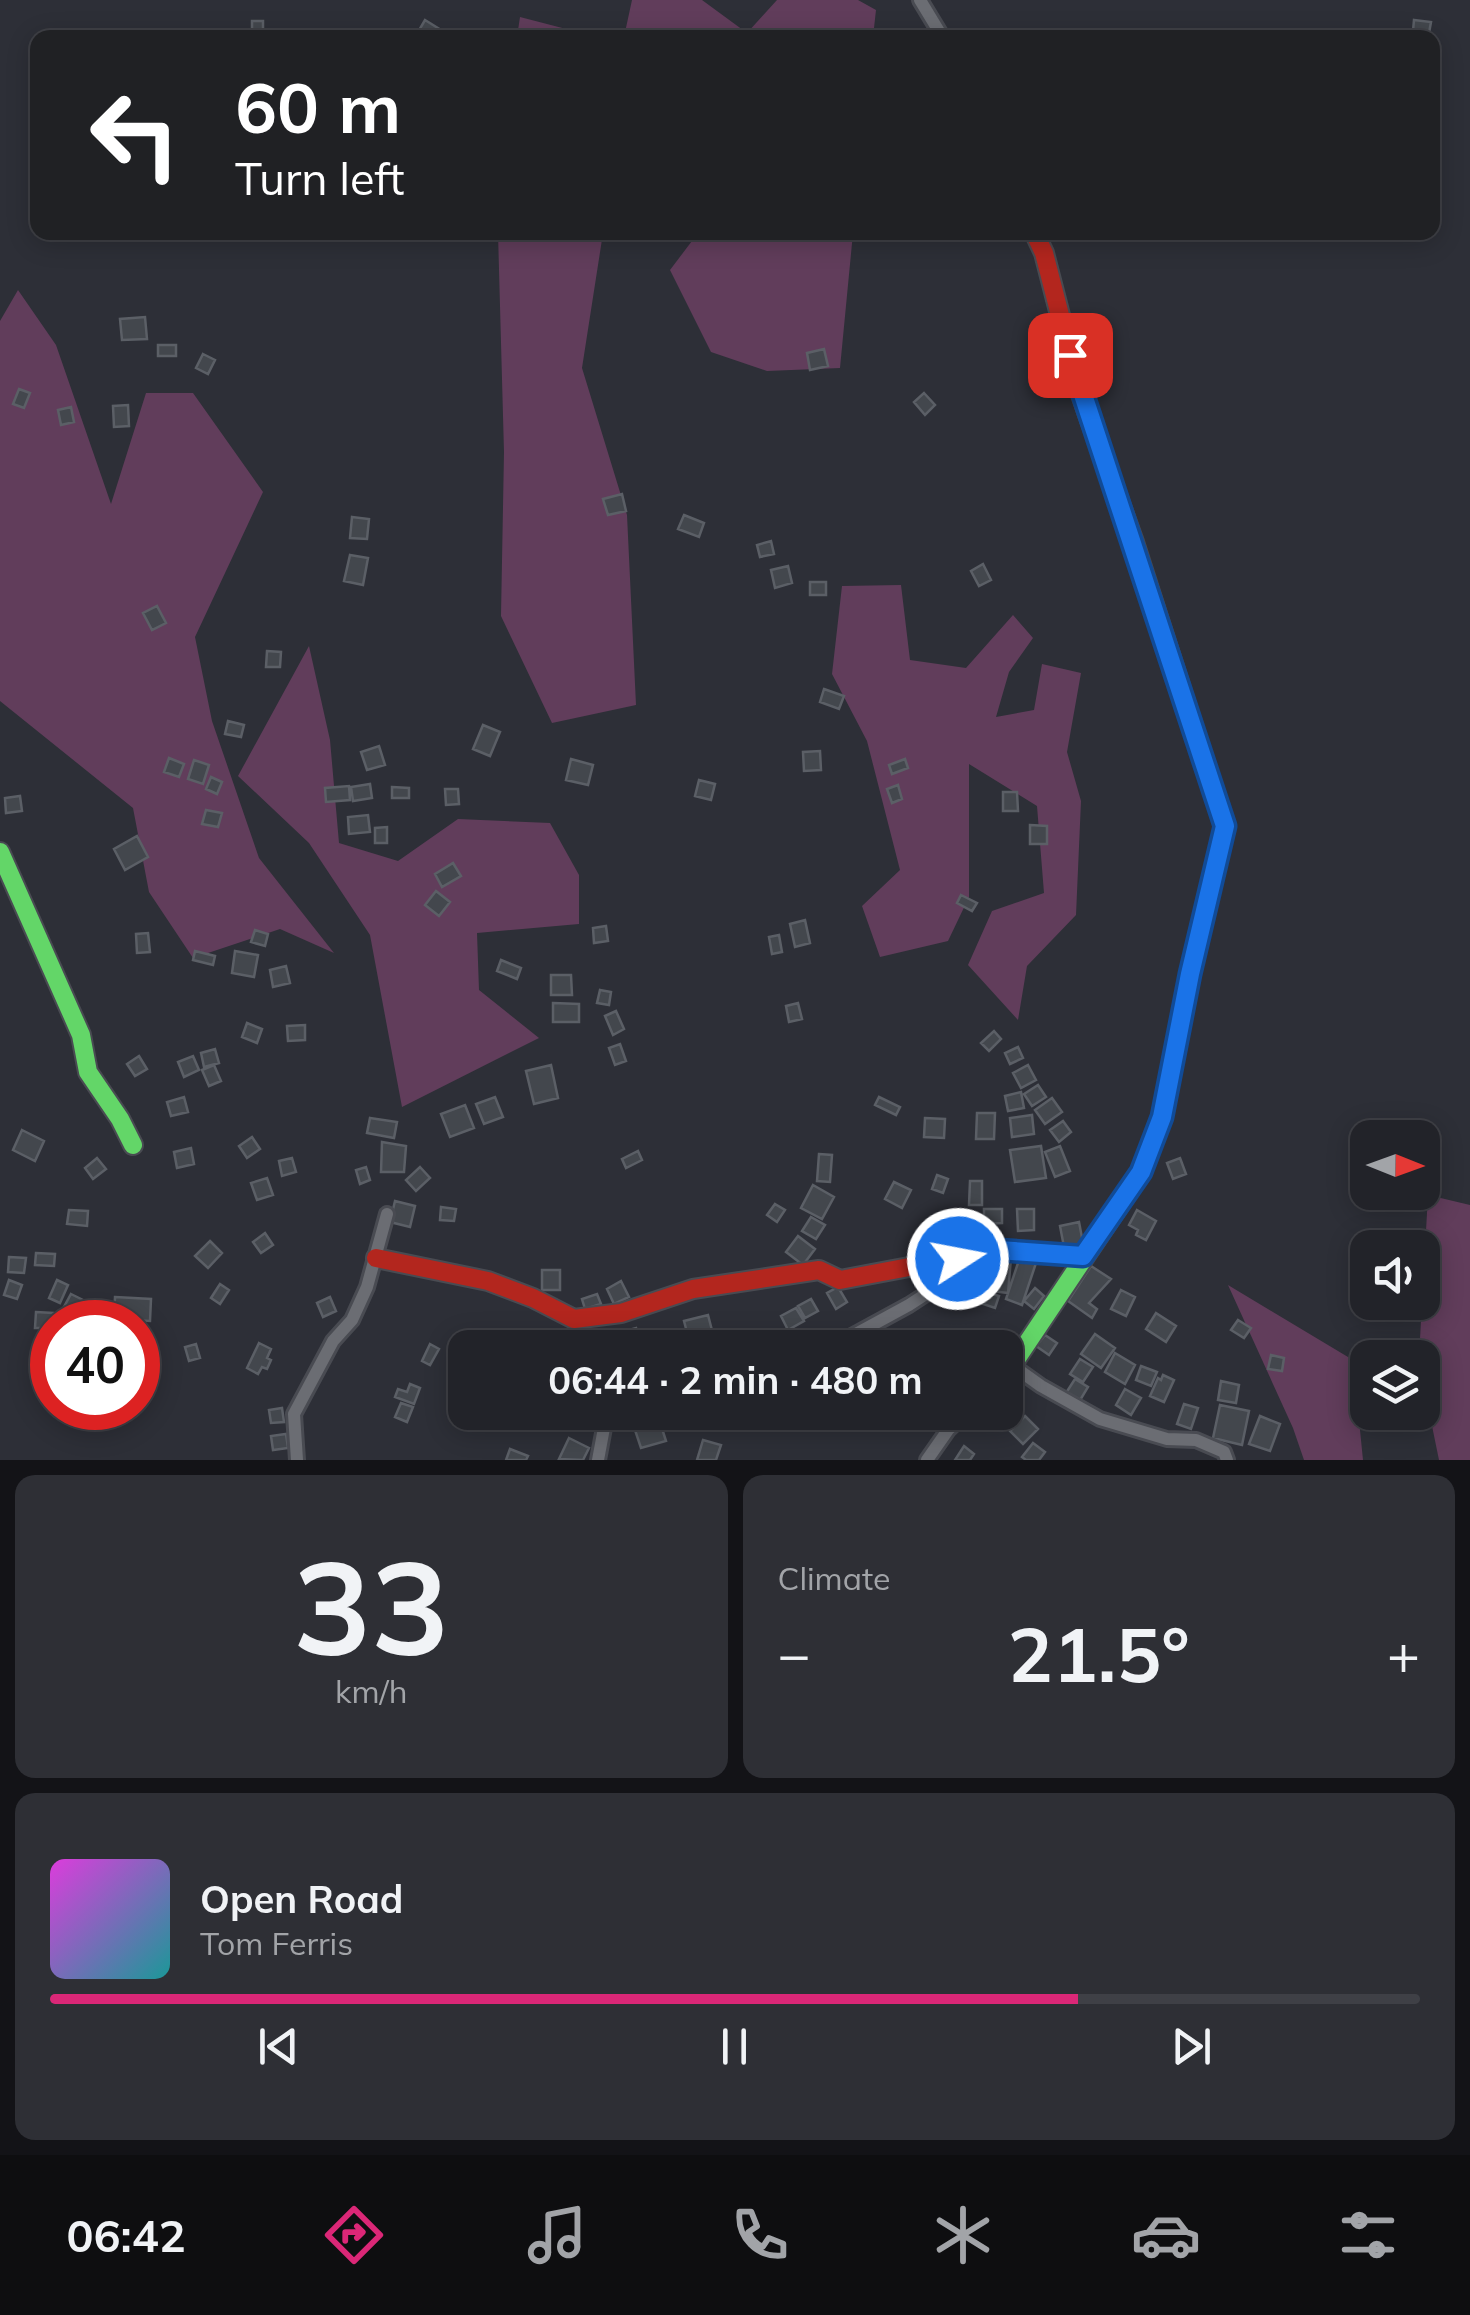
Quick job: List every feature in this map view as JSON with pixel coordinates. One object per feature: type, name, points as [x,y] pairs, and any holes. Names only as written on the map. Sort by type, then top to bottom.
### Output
[{"type":"street","points":[[920,0],[938,30]]},
{"type":"street","points":[[1023,1349],[1141,1172],[1162,1117],[1225,826],[1134,542],[1079,389],[1038,240]]},
{"type":"street","points":[[0,852],[81,1036],[88,1072],[133,1145]]},
{"type":"street","points":[[297,1460],[294,1414],[333,1341],[352,1320],[376,1258],[387,1214]]},
{"type":"street","points":[[376,1258],[488,1281],[574,1319],[621,1313],[693,1289],[819,1270],[840,1280],[999,1250],[1083,1256]]},
{"type":"street","points":[[863,1330],[952,1277],[958,1259]]},
{"type":"street","points":[[1023,1378],[1100,1418],[1167,1438],[1196,1440],[1224,1452],[1226,1460]]},
{"type":"street","points":[[598,1460],[604,1430]]},
{"type":"street","points":[[927,1460],[948,1430]]},
{"type":"shaded area","points":[[632,0],[702,0],[743,30],[626,30]]},
{"type":"shaded area","points":[[777,0],[858,0],[876,10],[874,30],[750,30]]},
{"type":"shaded area","points":[[520,17],[570,30],[518,30]]},
{"type":"shaded area","points":[[498,240],[602,240],[582,368],[627,515],[636,705],[552,723],[501,616],[504,452]]},
{"type":"shaded area","points":[[693,240],[852,240],[840,368],[767,371],[711,352],[670,270]]},
{"type":"shaded area","points":[[18,290],[56,345],[111,504],[146,393],[193,393],[263,492],[195,637],[212,721],[259,858],[334,953],[280,929],[193,958],[149,892],[133,808],[0,701],[0,321]]},
{"type":"shaded area","points":[[901,585],[910,660],[966,668],[1013,615],[1033,638],[1009,672],[996,717],[1034,710],[1042,664],[1081,673],[1067,752],[1081,801],[1076,915],[1027,966],[1018,1020],[968,965],[992,911],[1044,893],[1037,806],[969,764],[969,897],[948,941],[880,957],[862,906],[900,870],[867,741],[832,674],[842,586]]},
{"type":"shaded area","points":[[309,646],[330,740],[339,843],[398,861],[458,819],[550,823],[579,875],[579,924],[477,933],[479,990],[539,1038],[402,1107],[370,935],[309,843],[238,776]]},
{"type":"shaded area","points":[[1440,1198],[1470,1205],[1470,1460],[1439,1460],[1433,1430],[1440,1430],[1440,1340],[1420,1340],[1421,1320],[1440,1320],[1440,1230],[1426,1230],[1427,1210],[1440,1210]]},
{"type":"shaded area","points":[[1228,1285],[1350,1358],[1350,1430],[1360,1430],[1363,1460],[1304,1460]]},
{"type":"building","points":[[425,20],[441,30],[419,30]]},
{"type":"building","points":[[1414,20],[1431,22],[1430,30],[1413,30]]},
{"type":"building","points":[[252,21],[263,21],[263,30],[252,30]]},
{"type":"building","points":[[145,317],[147,339],[122,340],[120,319]]},
{"type":"building","points":[[158,345],[176,345],[176,356],[158,356]]},
{"type":"building","points":[[824,349],[828,366],[810,370],[807,353]]},
{"type":"building","points":[[203,354],[215,360],[208,374],[196,368]]},
{"type":"building","points":[[19,389],[30,393],[24,408],[13,404]]},
{"type":"building","points":[[924,393],[935,405],[925,415],[914,402]]},
{"type":"building","points":[[128,405],[129,426],[114,427],[113,406]]},
{"type":"building","points":[[71,407],[74,422],[61,425],[58,410]]},
{"type":"building","points":[[622,494],[626,511],[608,515],[603,499]]},
{"type":"building","points":[[684,515],[704,523],[699,537],[678,529]]},
{"type":"building","points":[[352,517],[369,519],[367,539],[350,538]]},
{"type":"building","points":[[771,541],[774,554],[760,557],[757,545]]},
{"type":"building","points":[[350,555],[368,558],[363,585],[344,581]]},
{"type":"building","points":[[983,564],[991,580],[979,586],[971,571]]},
{"type":"building","points":[[788,566],[792,583],[775,588],[771,570]]},
{"type":"building","points":[[810,582],[826,582],[826,595],[810,595]]},
{"type":"building","points":[[157,606],[166,623],[152,630],[143,613]]},
{"type":"building","points":[[267,651],[281,652],[280,667],[266,667]]},
{"type":"building","points":[[824,689],[844,696],[839,709],[820,702]]},
{"type":"building","points":[[228,721],[244,725],[241,737],[225,734]]},
{"type":"building","points":[[483,725],[500,732],[490,756],[473,749]]},
{"type":"building","points":[[379,746],[385,765],[367,770],[361,752]]},
{"type":"building","points":[[820,751],[821,770],[804,771],[803,752]]},
{"type":"building","points":[[169,758],[184,764],[179,777],[164,772]]},
{"type":"building","points":[[571,759],[593,765],[588,785],[566,780]]},
{"type":"building","points":[[905,759],[908,768],[892,774],[889,765]]},
{"type":"building","points":[[194,760],[209,765],[203,784],[188,779]]},
{"type":"building","points":[[211,777],[222,782],[217,794],[206,789]]},
{"type":"building","points":[[699,780],[715,784],[711,800],[695,796]]},
{"type":"building","points":[[370,784],[372,798],[353,801],[351,787]]},
{"type":"building","points":[[898,785],[902,799],[892,803],[887,789]]},
{"type":"building","points":[[349,786],[350,800],[326,802],[325,788]]},
{"type":"building","points":[[392,787],[409,788],[409,798],[392,798]]},
{"type":"building","points":[[445,789],[458,789],[459,804],[446,805]]},
{"type":"building","points":[[1003,792],[1017,792],[1018,811],[1003,811]]},
{"type":"building","points":[[20,796],[22,811],[6,813],[5,798]]},
{"type":"building","points":[[206,810],[222,813],[218,827],[202,824]]},
{"type":"building","points":[[368,815],[370,832],[349,834],[348,817]]},
{"type":"building","points":[[1030,825],[1047,826],[1047,844],[1030,844]]},
{"type":"building","points":[[387,827],[387,843],[375,843],[375,828]]},
{"type":"building","points":[[137,836],[148,857],[125,870],[114,849]]},
{"type":"building","points":[[453,863],[461,876],[442,887],[435,874]]},
{"type":"building","points":[[436,891],[450,902],[439,916],[425,905]]},
{"type":"building","points":[[961,895],[977,903],[972,911],[957,903]]},
{"type":"building","points":[[805,920],[810,943],[795,947],[790,924]]},
{"type":"building","points":[[606,926],[608,941],[594,943],[593,928]]},
{"type":"building","points":[[255,930],[268,934],[265,946],[251,942]]},
{"type":"building","points":[[148,933],[150,952],[137,953],[136,934]]},
{"type":"building","points":[[779,935],[782,952],[772,954],[769,937]]},
{"type":"building","points":[[195,951],[215,956],[213,965],[193,960]]},
{"type":"building","points":[[235,951],[258,955],[254,977],[232,973]]},
{"type":"building","points":[[501,960],[521,968],[517,979],[497,971]]},
{"type":"building","points":[[286,966],[290,983],[273,987],[270,970]]},
{"type":"building","points":[[551,975],[571,975],[572,995],[551,995]]},
{"type":"building","points":[[600,990],[611,992],[609,1005],[597,1003]]},
{"type":"building","points":[[553,1003],[579,1004],[579,1022],[553,1022]]},
{"type":"building","points":[[798,1003],[802,1019],[789,1022],[786,1006]]},
{"type":"building","points":[[616,1011],[624,1029],[613,1035],[605,1016]]},
{"type":"building","points":[[247,1023],[262,1029],[257,1043],[242,1037]]},
{"type":"building","points":[[305,1025],[305,1040],[288,1041],[287,1026]]},
{"type":"building","points":[[994,1031],[1001,1039],[989,1051],[981,1043]]},
{"type":"building","points":[[620,1044],[626,1061],[615,1065],[609,1048]]},
{"type":"building","points":[[1018,1047],[1023,1058],[1010,1064],[1005,1053]]},
{"type":"building","points":[[215,1049],[219,1063],[204,1067],[201,1053]]},
{"type":"building","points":[[139,1056],[147,1069],[135,1076],[127,1064]]},
{"type":"building","points":[[193,1056],[199,1070],[184,1077],[178,1062]]},
{"type":"building","points":[[214,1065],[221,1081],[209,1086],[202,1070]]},
{"type":"building","points":[[551,1065],[558,1098],[534,1104],[526,1071]]},
{"type":"building","points":[[1028,1065],[1036,1080],[1021,1088],[1013,1073]]},
{"type":"building","points":[[1038,1085],[1046,1097],[1032,1106],[1024,1094]]},
{"type":"building","points":[[1021,1092],[1024,1108],[1008,1111],[1005,1096]]},
{"type":"building","points":[[184,1097],[188,1112],[171,1116],[167,1102]]},
{"type":"building","points":[[495,1097],[503,1117],[484,1124],[476,1104]]},
{"type":"building","points":[[879,1097],[900,1107],[896,1115],[875,1105]]},
{"type":"building","points":[[1052,1098],[1062,1112],[1045,1124],[1035,1110]]},
{"type":"building","points":[[465,1105],[474,1128],[450,1137],[441,1114]]},
{"type":"building","points":[[977,1113],[995,1113],[994,1139],[976,1139]]},
{"type":"building","points":[[1032,1115],[1034,1134],[1012,1137],[1010,1118]]},
{"type":"building","points":[[370,1118],[397,1122],[394,1138],[367,1133]]},
{"type":"building","points":[[925,1118],[945,1119],[944,1138],[924,1137]]},
{"type":"building","points":[[1063,1121],[1071,1132],[1059,1142],[1050,1130]]},
{"type":"building","points":[[22,1130],[44,1141],[35,1161],[13,1150]]},
{"type":"building","points":[[252,1137],[260,1149],[247,1158],[239,1146]]},
{"type":"building","points":[[382,1142],[406,1146],[404,1172],[381,1172]]},
{"type":"building","points":[[1041,1146],[1046,1178],[1015,1182],[1010,1150]]},
{"type":"building","points":[[1060,1146],[1070,1171],[1055,1177],[1045,1152]]},
{"type":"building","points":[[191,1148],[194,1164],[177,1168],[174,1152]]},
{"type":"building","points":[[638,1151],[642,1160],[626,1168],[622,1159]]},
{"type":"building","points":[[819,1154],[832,1155],[830,1182],[817,1181]]},
{"type":"building","points":[[97,1158],[106,1169],[93,1179],[85,1168]]},
{"type":"building","points":[[292,1158],[296,1172],[282,1176],[279,1161]]},
{"type":"building","points":[[1180,1158],[1186,1174],[1173,1179],[1167,1163]]},
{"type":"building","points":[[366,1167],[370,1180],[360,1184],[356,1170]]},
{"type":"building","points":[[420,1167],[430,1178],[416,1191],[406,1180]]},
{"type":"building","points":[[937,1175],[948,1179],[943,1193],[932,1189]]},
{"type":"building","points":[[267,1178],[273,1195],[257,1200],[251,1183]]},
{"type":"building","points":[[970,1181],[982,1181],[982,1205],[969,1205]]},
{"type":"building","points":[[894,1182],[911,1190],[902,1208],[885,1199]]},
{"type":"building","points":[[813,1185],[834,1197],[822,1219],[801,1208]]},
{"type":"building","points":[[395,1201],[415,1206],[410,1227],[390,1222]]},
{"type":"building","points":[[775,1204],[785,1210],[777,1222],[767,1215]]},
{"type":"building","points":[[441,1207],[456,1209],[454,1221],[440,1220]]},
{"type":"building","points":[[984,1209],[1002,1209],[1002,1223],[984,1224]]},
{"type":"building","points":[[1017,1209],[1034,1209],[1034,1230],[1018,1231]]},
{"type":"building","points":[[69,1210],[88,1211],[87,1226],[67,1224]]},
{"type":"building","points":[[1137,1210],[1156,1221],[1146,1240],[1129,1225]]},
{"type":"building","points":[[811,1217],[825,1225],[816,1239],[802,1231]]},
{"type":"building","points":[[1079,1222],[1083,1243],[1064,1247],[1060,1226]]},
{"type":"building","points":[[265,1233],[273,1245],[261,1253],[253,1242]]},
{"type":"building","points":[[798,1236],[815,1249],[803,1265],[786,1252]]},
{"type":"building","points":[[210,1241],[222,1253],[208,1268],[195,1256]]},
{"type":"building","points":[[36,1253],[55,1254],[54,1266],[35,1265]]},
{"type":"building","points":[[997,1256],[1011,1258],[1008,1293],[992,1291]]},
{"type":"building","points":[[9,1257],[26,1258],[24,1273],[8,1272]]},
{"type":"building","points":[[1020,1257],[1036,1263],[1022,1305],[1006,1299]]},
{"type":"building","points":[[1091,1266],[1111,1279],[1089,1303],[1097,1309],[1092,1318],[1068,1301]]},
{"type":"building","points":[[542,1270],[560,1270],[560,1290],[542,1290]]},
{"type":"building","points":[[9,1280],[22,1285],[17,1299],[4,1295]]},
{"type":"building","points":[[57,1280],[68,1285],[61,1300],[49,1298]]},
{"type":"building","points":[[621,1281],[629,1297],[614,1304],[607,1289]]},
{"type":"building","points":[[220,1284],[229,1290],[220,1304],[211,1298]]},
{"type":"building","points":[[838,1287],[847,1302],[836,1309],[827,1293]]},
{"type":"building","points":[[1035,1288],[1044,1296],[1034,1309],[1024,1301]]},
{"type":"building","points":[[1121,1290],[1135,1297],[1126,1316],[1111,1309]]},
{"type":"building","points":[[984,1291],[999,1296],[995,1308],[980,1303]]},
{"type":"building","points":[[597,1294],[601,1304],[585,1309],[582,1299]]},
{"type":"building","points":[[115,1297],[151,1299],[151,1300],[115,1300]]},
{"type":"building","points":[[330,1297],[336,1311],[323,1317],[317,1303]]},
{"type":"building","points":[[811,1299],[818,1311],[805,1318],[798,1306]]},
{"type":"building","points":[[796,1308],[804,1321],[788,1330],[781,1316]]},
{"type":"building","points":[[1156,1313],[1176,1326],[1166,1342],[1146,1329]]},
{"type":"building","points":[[708,1315],[712,1330],[686,1330],[684,1321]]},
{"type":"building","points":[[1238,1320],[1251,1328],[1244,1338],[1231,1330]]},
{"type":"building","points":[[1095,1334],[1115,1348],[1101,1368],[1081,1354]]},
{"type":"building","points":[[1045,1335],[1057,1343],[1049,1355],[1036,1346]]},
{"type":"building","points":[[259,1343],[271,1349],[267,1358],[271,1360],[267,1369],[262,1367],[258,1374],[247,1368]]},
{"type":"building","points":[[196,1344],[200,1358],[189,1361],[185,1347]]},
{"type":"building","points":[[430,1344],[439,1349],[430,1365],[422,1361]]},
{"type":"building","points":[[1115,1353],[1135,1365],[1125,1384],[1105,1372]]},
{"type":"building","points":[[1271,1355],[1284,1358],[1282,1371],[1268,1369]]},
{"type":"building","points":[[1080,1359],[1093,1367],[1083,1382],[1070,1374]]},
{"type":"building","points":[[1141,1366],[1157,1372],[1151,1386],[1136,1380]]},
{"type":"building","points":[[1163,1375],[1174,1380],[1164,1402],[1150,1396]]},
{"type":"building","points":[[1075,1379],[1088,1387],[1079,1402],[1066,1393]]},
{"type":"building","points":[[1221,1381],[1239,1385],[1236,1403],[1218,1400]]},
{"type":"building","points":[[410,1384],[420,1388],[414,1404],[395,1397],[398,1389],[407,1392]]},
{"type":"building","points":[[1125,1389],[1141,1398],[1131,1415],[1116,1405]]},
{"type":"building","points":[[401,1403],[413,1407],[407,1422],[395,1417]]},
{"type":"building","points":[[1184,1404],[1198,1408],[1191,1429],[1177,1424]]},
{"type":"building","points":[[1220,1405],[1249,1411],[1242,1445],[1213,1438]]},
{"type":"building","points":[[282,1408],[284,1422],[271,1423],[269,1410]]},
{"type":"building","points":[[1260,1416],[1280,1424],[1270,1451],[1249,1444]]},
{"type":"building","points":[[1023,1418],[1038,1429],[1023,1444],[1010,1431],[1023,1430]]},
{"type":"building","points":[[635,1430],[662,1430],[666,1441],[641,1448]]},
{"type":"building","points":[[286,1434],[288,1448],[273,1450],[271,1436]]},
{"type":"building","points":[[569,1438],[589,1448],[583,1460],[559,1459]]},
{"type":"building","points":[[703,1440],[721,1445],[716,1460],[697,1460]]},
{"type":"building","points":[[1033,1443],[1045,1452],[1039,1460],[1026,1460],[1022,1457]]},
{"type":"building","points":[[964,1446],[974,1454],[970,1460],[955,1460]]},
{"type":"building","points":[[510,1449],[528,1456],[526,1460],[506,1460]]},
{"type":"traffic: fast","points":[[1023,1349],[1141,1173],[1162,1117],[1225,826],[1134,542],[1090,420]]},
{"type":"traffic: fast","points":[[0,852],[81,1035],[88,1072],[133,1145]]},
{"type":"traffic: jam","points":[[1038,240],[1090,420]]},
{"type":"traffic: jam","points":[[376,1258],[488,1281],[574,1319],[621,1313],[693,1289],[819,1270],[840,1280],[999,1250],[1083,1256]]},
{"type":"route","points":[[958,1259],[999,1250],[1083,1256],[1141,1172],[1162,1117],[1225,826],[1070,355]]}]
